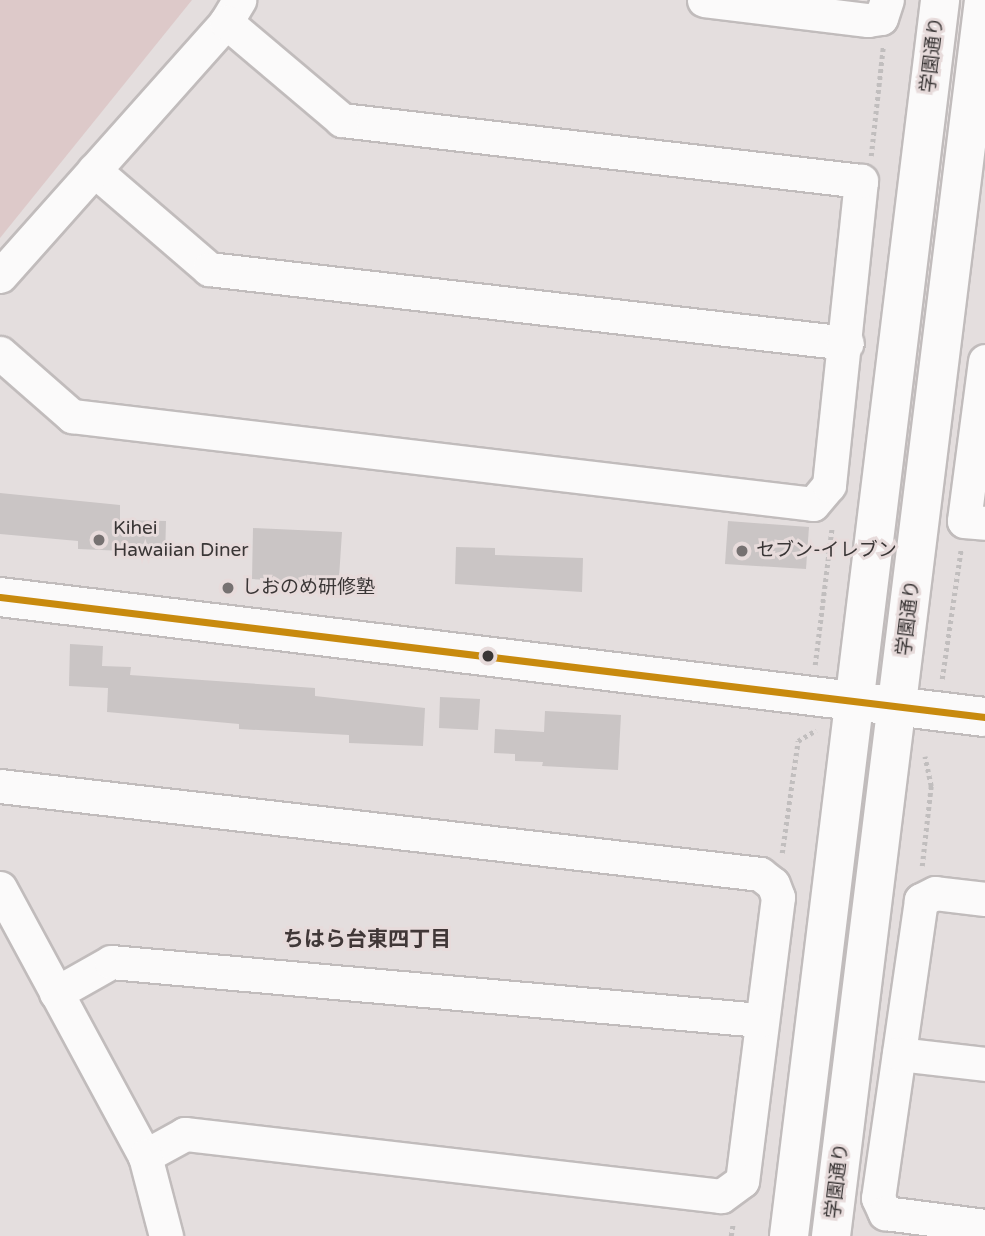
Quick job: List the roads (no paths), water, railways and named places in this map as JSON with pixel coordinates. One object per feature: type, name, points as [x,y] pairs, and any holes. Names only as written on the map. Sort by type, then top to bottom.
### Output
[{"type":"street","points":[[705,0],[884,9]]},
{"type":"street","name":"学園通り","points":[[789,1236],[851,701],[940,0]]},
{"type":"street","name":"学園通り","points":[[831,1236],[984,0]]},
{"type":"street","points":[[0,276],[233,11],[342,120],[861,181],[847,343],[829,485],[813,504],[72,416],[0,353]]},
{"type":"street","points":[[94,170],[209,268],[847,343]]},
{"type":"street","points":[[975,522],[985,361]]},
{"type":"street","points":[[0,597],[815,713],[851,701],[985,717]]},
{"type":"street","points":[[0,786],[760,874],[773,884],[778,897],[760,1020],[742,1181],[721,1196],[185,1133],[145,1156]]},
{"type":"street","points":[[0,888],[145,1156],[166,1236]]},
{"type":"street","points":[[985,899],[929,896],[921,900],[878,1198],[885,1213],[985,1226]]},
{"type":"street","points":[[56,993],[111,962],[760,1020]]},
{"type":"street","points":[[899,1054],[985,1064]]},
{"type":"place","name":"Kihei Hawaiian Diner","points":[[99,540]]},
{"type":"place","name":"セブン-イレブン","points":[[742,551]]},
{"type":"place","name":"しおのめ研修塾","points":[[228,588]]},
{"type":"district","name":"ちはら台東四丁目","points":[[367,940]]}]
